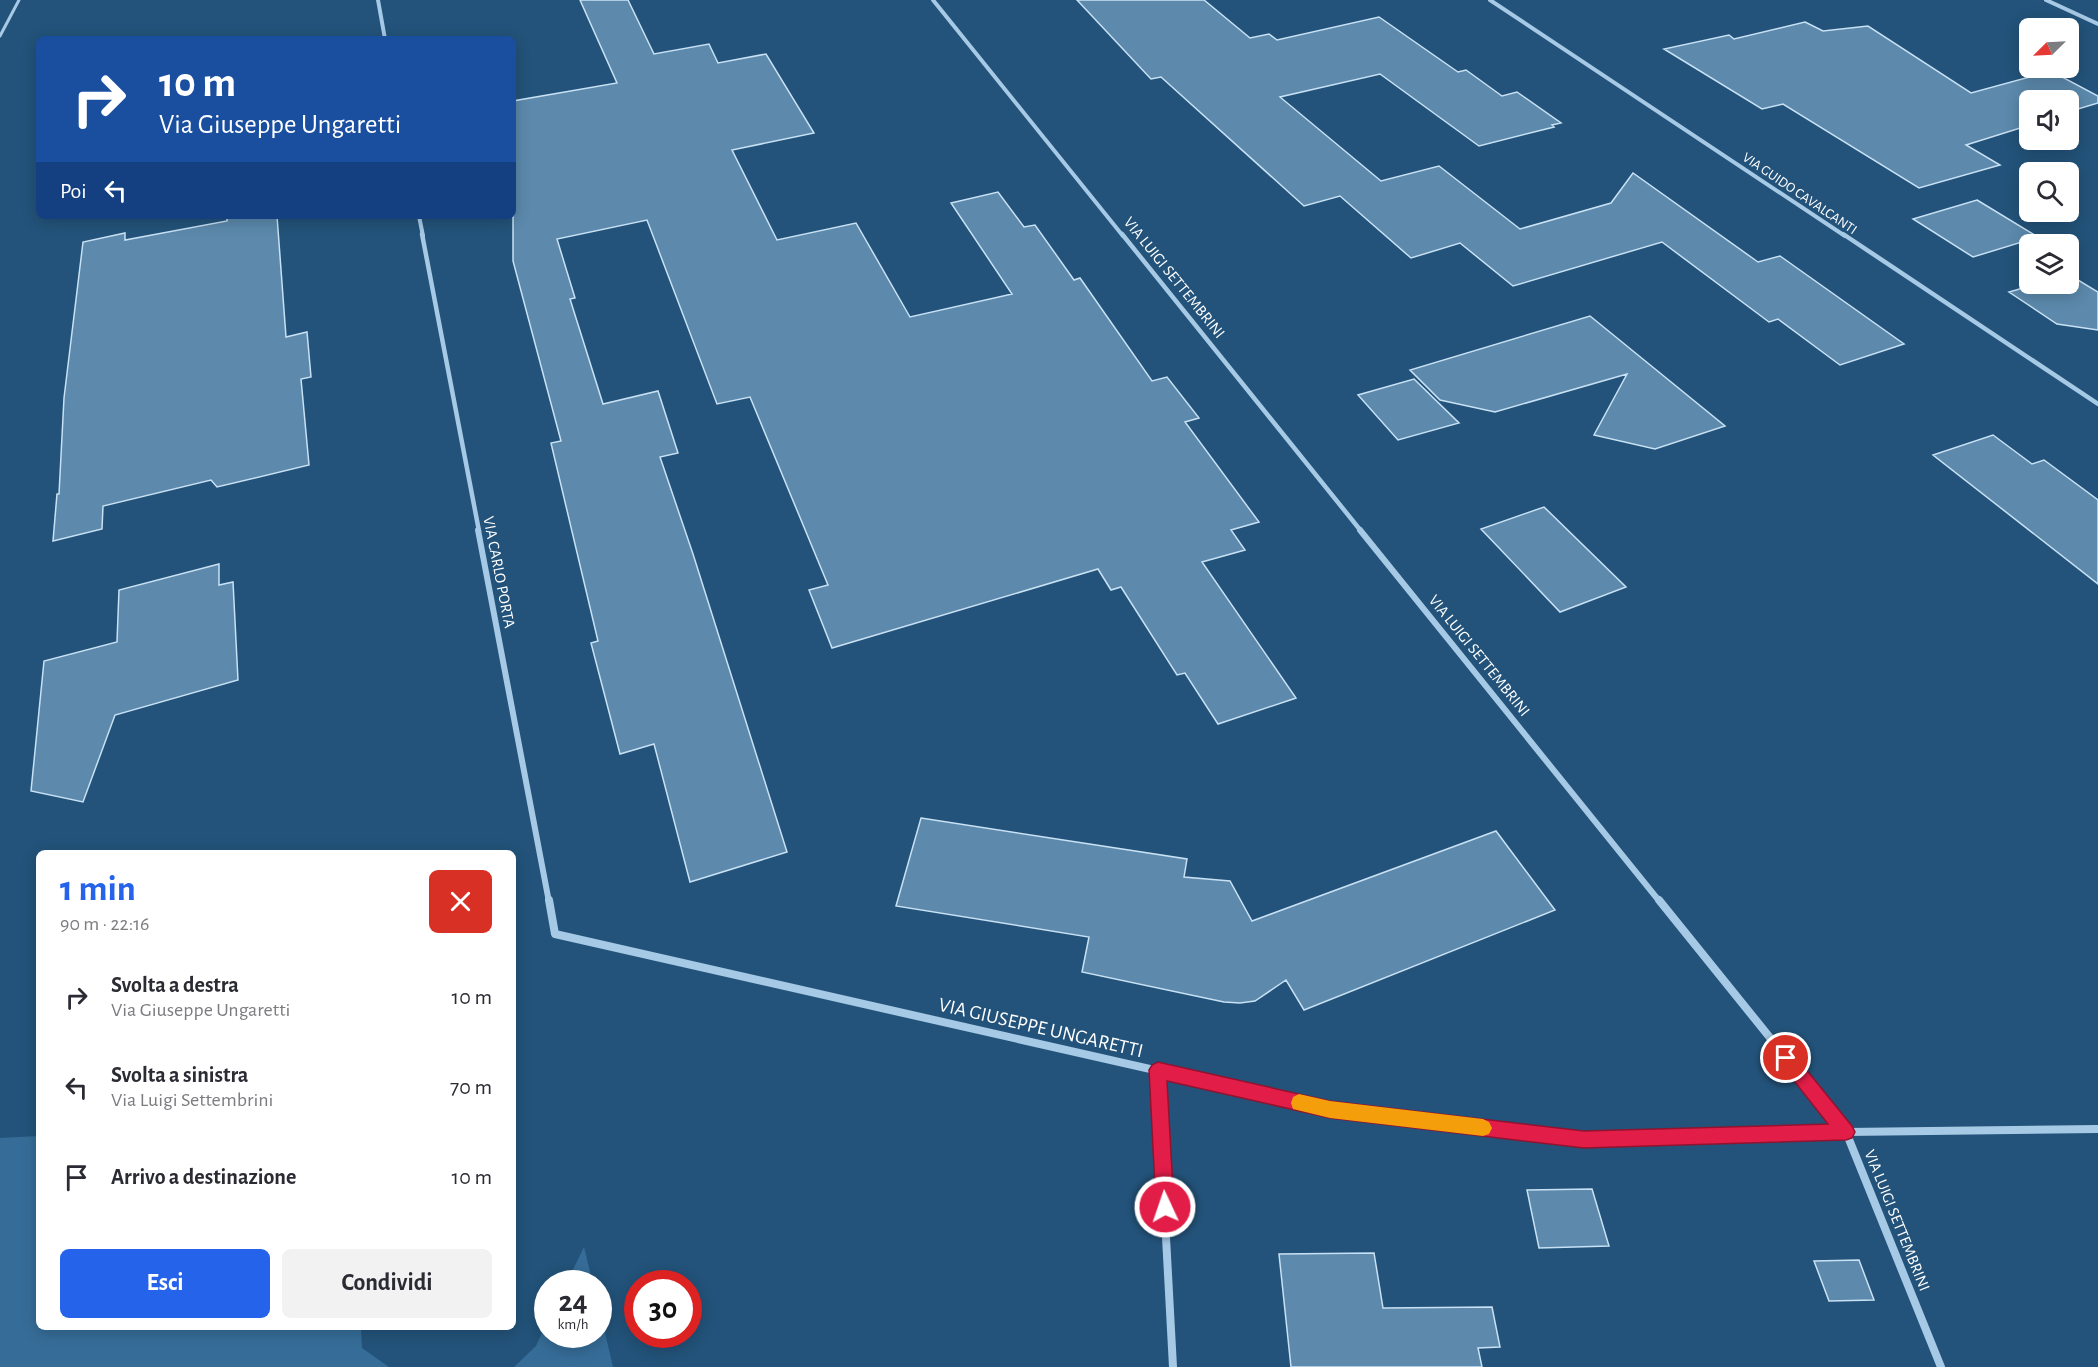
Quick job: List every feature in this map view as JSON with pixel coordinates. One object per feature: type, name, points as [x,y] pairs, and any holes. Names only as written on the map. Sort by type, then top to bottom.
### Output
[{"type":"street","points":[[378,0],[384,36]]},
{"type":"street","name":"VIA LUIGI SETTEMBRINI","points":[[933,0],[1846,1132],[1941,1367]]},
{"type":"street","name":"VIA GUIDO CAVALCANTI","points":[[1490,0],[2098,404]]},
{"type":"street","points":[[2046,0],[2098,24]]},
{"type":"street","name":"VIA CARLO PORTA","points":[[420,219],[555,934]]},
{"type":"street","name":"VIA GIUSEPPE UNGARETTI","points":[[555,934],[1330,1110],[1584,1140],[1846,1132],[2098,1129]]},
{"type":"street","points":[[1158,1070],[1173,1367]]},
{"type":"lane","points":[[0,36],[19,0]]},
{"type":"shaded area","points":[[36,1136],[36,1330],[361,1330],[362,1348],[389,1367],[0,1367],[0,1138]]},
{"type":"shaded area","points":[[584,1247],[590,1270],[573,1270]]},
{"type":"shaded area","points":[[534,1348],[609,1348],[613,1367],[514,1367]]},
{"type":"building","points":[[580,0],[628,0],[654,54],[709,44],[718,63],[766,54],[814,133],[732,150],[777,240],[856,223],[910,317],[1012,294],[951,203],[998,192],[1024,227],[1035,225],[1074,280],[1080,278],[1152,381],[1167,377],[1199,418],[1185,422],[1259,522],[1231,530],[1245,550],[1202,562],[1296,698],[1218,724],[1185,673],[1177,675],[1121,587],[1111,590],[1098,569],[832,648],[809,590],[828,585],[750,397],[717,404],[647,220],[557,239],[575,298],[570,299],[603,404],[658,391],[678,453],[660,457],[787,852],[690,882],[654,744],[620,754],[591,643],[598,641],[551,443],[561,441],[513,261],[513,219],[516,219],[516,100],[617,83]]},
{"type":"building","points":[[1077,0],[1204,0],[1250,38],[1269,34],[1277,40],[1379,17],[1458,72],[1466,70],[1502,96],[1517,92],[1561,123],[1552,125],[1554,127],[1479,146],[1380,74],[1280,97],[1381,181],[1439,166],[1520,229],[1611,203],[1633,173],[1758,262],[1780,256],[1904,344],[1840,365],[1778,319],[1769,322],[1662,242],[1513,286],[1460,243],[1411,258],[1340,196],[1304,206],[1161,77],[1151,79]]},
{"type":"building","points":[[1805,22],[1823,31],[1868,26],[1971,93],[2026,78],[2064,78],[2098,96],[2098,103],[2079,109],[2079,90],[2019,90],[2019,128],[1966,145],[2000,165],[1919,188],[1783,104],[1762,109],[1664,49],[1729,35],[1734,39]]},
{"type":"building","points":[[1977,200],[2033,234],[2019,234],[2019,243],[1973,257],[1913,219]]},
{"type":"building","points":[[227,219],[277,219],[286,337],[307,332],[311,377],[301,379],[309,465],[217,487],[211,480],[103,506],[102,529],[53,541],[57,494],[59,494],[64,398],[83,242],[125,233],[125,240],[227,221]]},
{"type":"building","points":[[2079,281],[2098,292],[2098,330],[2057,324],[2009,292],[2019,289],[2019,294],[2079,294]]},
{"type":"building","points":[[1590,316],[1725,426],[1655,449],[1594,435],[1627,374],[1495,412],[1440,400],[1410,370]]},
{"type":"building","points":[[1414,379],[1459,423],[1398,440],[1358,395]]},
{"type":"building","points":[[1993,435],[2032,464],[2044,460],[2098,500],[2098,584],[1933,455]]},
{"type":"building","points":[[1544,507],[1626,587],[1560,612],[1481,529]]},
{"type":"building","points":[[219,564],[219,585],[233,582],[238,680],[115,715],[83,802],[31,791],[44,661],[117,642],[119,590]]},
{"type":"building","points":[[921,818],[1187,859],[1184,877],[1230,881],[1252,921],[1496,831],[1555,910],[1304,1010],[1286,980],[1255,1001],[1224,1002],[1082,972],[1089,937],[896,906]]},
{"type":"building","points":[[1592,1189],[1609,1246],[1539,1248],[1527,1190]]},
{"type":"building","points":[[1374,1253],[1383,1308],[1492,1307],[1500,1347],[1478,1348],[1482,1367],[1291,1367],[1279,1254]]},
{"type":"building","points":[[1859,1260],[1874,1300],[1829,1301],[1814,1261]]},
{"type":"slow traffic","points":[[1299,1103],[1330,1110],[1483,1128]]},
{"type":"route","points":[[1165,1207],[1158,1070],[1330,1110],[1584,1140],[1846,1132],[1786,1058]]}]
